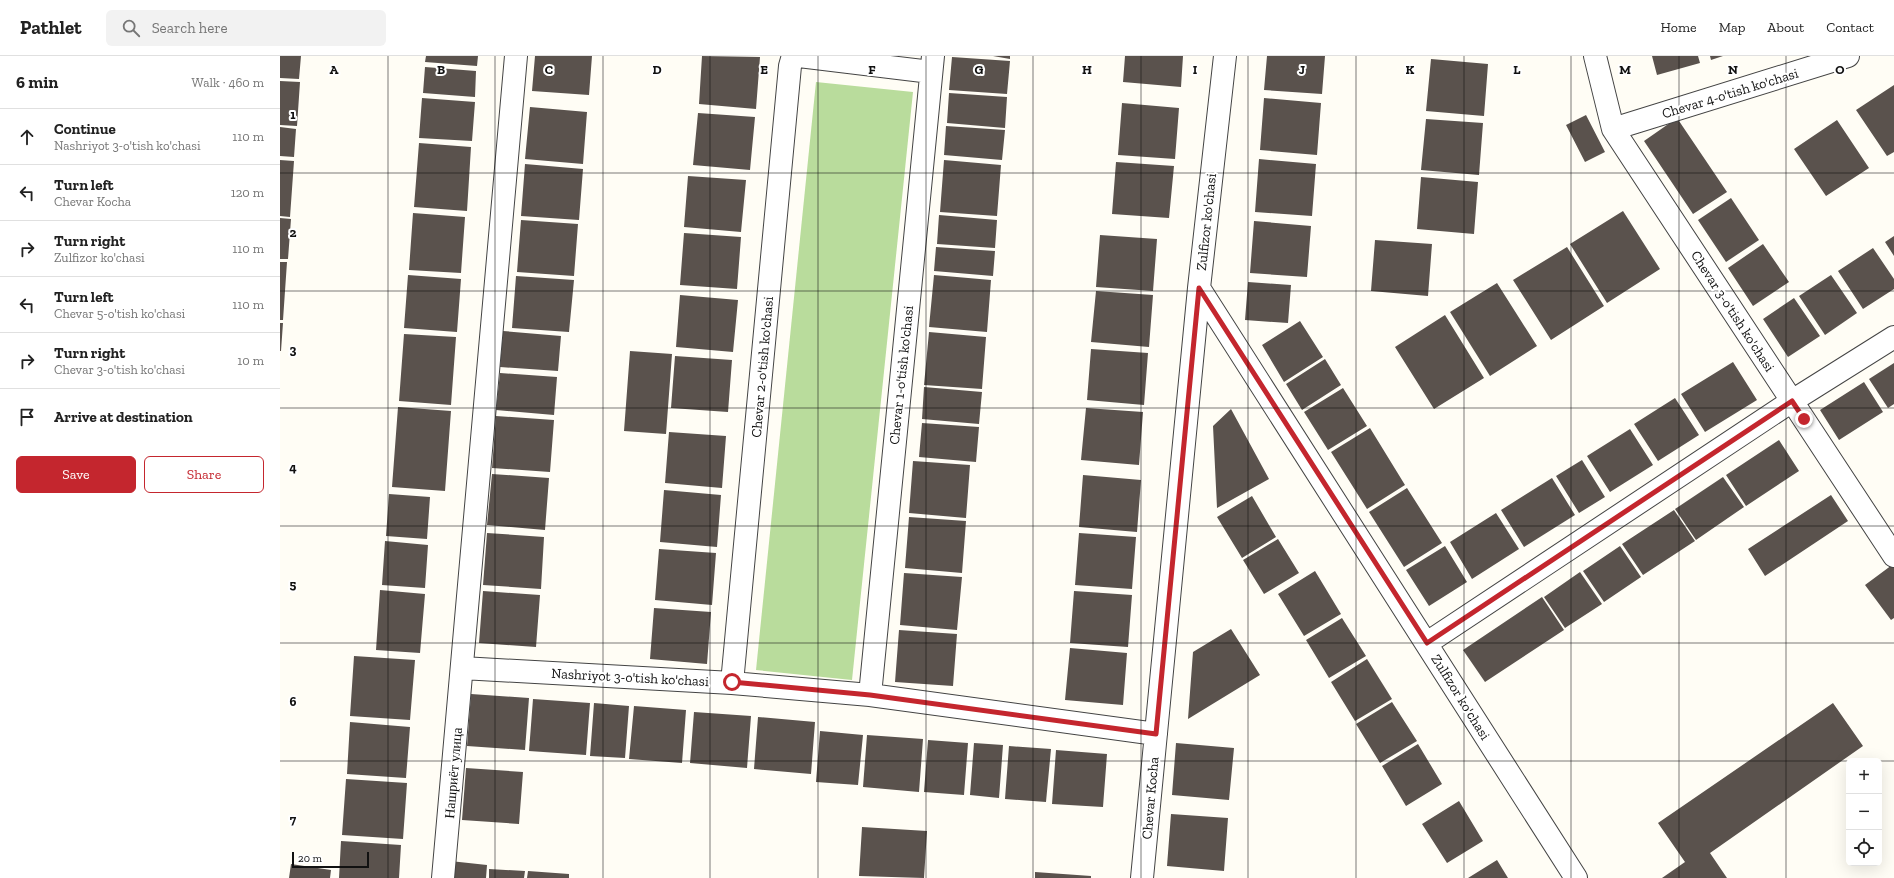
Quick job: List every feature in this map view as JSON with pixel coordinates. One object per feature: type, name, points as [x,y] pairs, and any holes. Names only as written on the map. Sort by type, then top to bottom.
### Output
[{"type":"street","name":"Нашриёт улица","points":[[444,878],[516,56]]},
{"type":"street","name":"Chevar 2-o'tish ko'chasi","points":[[732,682],[790,66],[792,59],[799,56],[932,64]]},
{"type":"street","name":"Zulfizor ko'chasi","points":[[1225,56],[1199,288],[1576,878]]},
{"type":"street","name":"Chevar 3-o'tish ko'chasi","points":[[1595,56],[1613,129],[1894,556]]},
{"type":"street","name":"Chevar 4-o'tish ko'chasi","points":[[1613,129],[1848,56]]},
{"type":"street","name":"Chevar 1-o'tish ko'chasi","points":[[870,695],[932,64]]},
{"type":"street","name":"Chevar Kocha","points":[[1142,878],[1199,288]]},
{"type":"street","points":[[1427,643],[1792,401],[1894,337]]},
{"type":"street","name":"Nashriyot 3-o'tish ko'chasi","points":[[462,668],[732,682],[870,695],[1156,734]]},
{"type":"green space","points":[[816,82],[913,92],[852,680],[756,670]]},
{"type":"building","points":[[280,56],[301,56],[299,79],[280,78]]},
{"type":"building","points":[[426,56],[478,56],[477,66],[425,62]]},
{"type":"building","points":[[535,56],[592,56],[589,95],[532,91]]},
{"type":"building","points":[[702,56],[760,57],[756,109],[699,104]]},
{"type":"building","points":[[993,56],[1010,56],[1010,59]]},
{"type":"building","points":[[1125,56],[1183,56],[1181,87],[1123,82]]},
{"type":"building","points":[[1267,56],[1325,56],[1322,94],[1264,90]]},
{"type":"building","points":[[1652,56],[1698,56],[1700,63],[1657,75]]},
{"type":"building","points":[[1710,56],[1723,56],[1711,60]]},
{"type":"building","points":[[952,57],[1010,61],[1007,94],[949,90]]},
{"type":"building","points":[[1431,59],[1488,64],[1484,116],[1426,111]]},
{"type":"building","points":[[425,67],[476,71],[475,97],[423,93]]},
{"type":"building","points":[[280,81],[300,82],[297,126],[280,125]]},
{"type":"building","points":[[1894,85],[1894,152],[1887,156],[1856,110]]},
{"type":"building","points":[[949,93],[1007,97],[1005,128],[947,123]]},
{"type":"building","points":[[422,98],[475,102],[472,141],[419,138]]},
{"type":"building","points":[[1264,98],[1321,103],[1317,155],[1260,150]]},
{"type":"building","points":[[1122,103],[1179,108],[1175,159],[1118,155]]},
{"type":"building","points":[[530,107],[587,112],[583,164],[525,159]]},
{"type":"building","points":[[698,113],[755,117],[750,170],[693,165]]},
{"type":"building","points":[[1586,115],[1605,152],[1585,162],[1566,125]]},
{"type":"building","points":[[1677,118],[1727,192],[1693,214],[1644,141]]},
{"type":"building","points":[[1426,119],[1483,123],[1479,175],[1421,170]]},
{"type":"building","points":[[1837,120],[1869,168],[1826,196],[1794,149]]},
{"type":"building","points":[[946,126],[1005,130],[1002,160],[944,155]]},
{"type":"building","points":[[280,127],[296,129],[294,157],[280,156]]},
{"type":"building","points":[[419,143],[471,147],[467,211],[414,207]]},
{"type":"building","points":[[1259,159],[1316,164],[1312,216],[1255,212]]},
{"type":"building","points":[[280,160],[294,161],[290,217],[280,216]]},
{"type":"building","points":[[944,160],[1001,165],[997,216],[940,212]]},
{"type":"building","points":[[1116,162],[1174,166],[1169,218],[1112,214]]},
{"type":"building","points":[[525,164],[583,169],[579,220],[521,216]]},
{"type":"building","points":[[688,176],[746,180],[741,232],[684,227]]},
{"type":"building","points":[[1421,177],[1478,182],[1474,234],[1417,229]]},
{"type":"building","points":[[1731,198],[1759,240],[1726,262],[1698,220]]},
{"type":"building","points":[[1623,211],[1660,269],[1607,303],[1570,244]]},
{"type":"building","points":[[413,213],[465,217],[461,273],[409,270]]},
{"type":"building","points":[[939,215],[997,220],[995,248],[937,244]]},
{"type":"building","points":[[280,218],[291,219],[288,259],[280,259]]},
{"type":"building","points":[[521,220],[578,224],[574,276],[517,272]]},
{"type":"building","points":[[1254,221],[1311,226],[1307,277],[1250,273]]},
{"type":"building","points":[[684,233],[741,237],[737,289],[680,285]]},
{"type":"building","points":[[1100,235],[1157,239],[1153,291],[1096,287]]},
{"type":"building","points":[[1894,236],[1894,256],[1885,242]]},
{"type":"building","points":[[1375,240],[1432,244],[1428,296],[1371,291]]},
{"type":"building","points":[[1763,244],[1789,282],[1753,306],[1728,268]]},
{"type":"building","points":[[936,247],[995,251],[993,276],[934,271]]},
{"type":"building","points":[[1567,247],[1604,306],[1551,340],[1513,280]]},
{"type":"building","points":[[1873,248],[1894,279],[1894,289],[1863,309],[1838,271]]},
{"type":"building","points":[[280,262],[287,262],[283,320],[280,320]]},
{"type":"building","points":[[408,275],[461,279],[457,332],[404,328]]},
{"type":"building","points":[[934,275],[991,280],[987,332],[929,327]]},
{"type":"building","points":[[1831,275],[1857,313],[1825,335],[1799,296]]},
{"type":"building","points":[[516,276],[574,280],[569,332],[512,328]]},
{"type":"building","points":[[1248,282],[1291,285],[1288,323],[1245,320]]},
{"type":"building","points":[[1497,283],[1537,346],[1490,376],[1450,312]]},
{"type":"building","points":[[1096,291],[1153,295],[1149,347],[1091,342]]},
{"type":"building","points":[[680,295],[738,300],[733,352],[676,347]]},
{"type":"building","points":[[1794,298],[1820,336],[1788,357],[1763,319]]},
{"type":"building","points":[[1445,315],[1484,378],[1434,409],[1395,347]]},
{"type":"building","points":[[1300,321],[1323,357],[1284,382],[1262,345]]},
{"type":"building","points":[[280,323],[283,323],[281,351],[280,351]]},
{"type":"building","points":[[503,331],[561,336],[558,371],[500,367]]},
{"type":"building","points":[[929,332],[986,337],[982,389],[924,385]]},
{"type":"building","points":[[404,334],[456,337],[451,405],[399,401]]},
{"type":"building","points":[[1091,349],[1148,353],[1144,405],[1087,400]]},
{"type":"building","points":[[630,351],[672,354],[666,434],[624,431]]},
{"type":"building","points":[[675,356],[732,360],[728,412],[671,408]]},
{"type":"building","points":[[1325,359],[1341,385],[1302,410],[1286,384]]},
{"type":"building","points":[[1733,362],[1757,400],[1705,432],[1681,394]]},
{"type":"building","points":[[1894,363],[1894,404],[1888,408],[1869,379]]},
{"type":"building","points":[[500,373],[557,377],[554,415],[496,410]]},
{"type":"building","points":[[1864,382],[1883,412],[1839,440],[1820,410]]},
{"type":"building","points":[[924,387],[982,392],[979,424],[922,419]]},
{"type":"building","points":[[1343,388],[1367,426],[1328,450],[1304,412]]},
{"type":"building","points":[[1675,398],[1699,435],[1658,461],[1634,424]]},
{"type":"building","points":[[398,407],[451,411],[445,491],[392,487]]},
{"type":"building","points":[[1086,408],[1143,412],[1139,465],[1081,460]]},
{"type":"building","points":[[1231,409],[1269,479],[1217,508],[1213,426]]},
{"type":"building","points":[[496,416],[554,420],[550,472],[492,468]]},
{"type":"building","points":[[922,423],[979,427],[976,462],[919,457]]},
{"type":"building","points":[[1370,428],[1405,485],[1367,509],[1331,452]]},
{"type":"building","points":[[1630,429],[1653,465],[1610,492],[1587,456]]},
{"type":"building","points":[[669,432],[726,436],[722,488],[665,483]]},
{"type":"building","points":[[1779,440],[1799,471],[1746,506],[1726,475]]},
{"type":"building","points":[[1582,460],[1605,497],[1579,513],[1556,476]]},
{"type":"building","points":[[913,461],[970,465],[966,518],[909,513]]},
{"type":"building","points":[[492,474],[549,478],[545,530],[487,525]]},
{"type":"building","points":[[1083,475],[1141,480],[1137,532],[1079,527]]},
{"type":"building","points":[[1723,477],[1744,507],[1696,540],[1675,509]]},
{"type":"building","points":[[1552,478],[1575,515],[1524,547],[1501,510]]},
{"type":"building","points":[[1407,488],[1442,543],[1404,567],[1369,512]]},
{"type":"building","points":[[664,490],[721,495],[717,547],[660,542]]},
{"type":"building","points":[[389,494],[430,497],[427,539],[386,536]]},
{"type":"building","points":[[1831,495],[1848,521],[1765,576],[1748,549]]},
{"type":"building","points":[[1252,496],[1276,537],[1242,558],[1217,517]]},
{"type":"building","points":[[1674,510],[1695,541],[1643,575],[1622,544]]},
{"type":"building","points":[[1496,513],[1519,549],[1472,579],[1450,542]]},
{"type":"building","points":[[909,517],[966,521],[962,573],[905,568]]},
{"type":"building","points":[[487,533],[544,537],[541,589],[483,585]]},
{"type":"building","points":[[1079,533],[1136,537],[1132,589],[1075,585]]},
{"type":"building","points":[[1278,539],[1299,573],[1264,594],[1243,560]]},
{"type":"building","points":[[385,541],[428,545],[425,588],[382,585]]},
{"type":"building","points":[[1445,546],[1467,582],[1429,606],[1406,570]]},
{"type":"building","points":[[1620,546],[1641,577],[1604,602],[1583,571]]},
{"type":"building","points":[[659,549],[716,553],[712,605],[655,600]]},
{"type":"building","points":[[1892,565],[1894,568],[1894,618],[1891,620],[1865,585]]},
{"type":"building","points":[[1315,571],[1341,614],[1304,636],[1278,594]]},
{"type":"building","points":[[1580,572],[1602,604],[1565,628],[1544,597]]},
{"type":"building","points":[[904,573],[962,577],[957,630],[900,625]]},
{"type":"building","points":[[380,590],[425,594],[420,653],[376,650]]},
{"type":"building","points":[[483,591],[540,595],[536,647],[479,643]]},
{"type":"building","points":[[1074,591],[1132,595],[1128,647],[1070,643]]},
{"type":"building","points":[[1542,597],[1564,630],[1485,682],[1463,650]]},
{"type":"building","points":[[654,608],[711,612],[707,664],[650,659]]},
{"type":"building","points":[[1342,618],[1366,656],[1329,678],[1306,640]]},
{"type":"building","points":[[1231,629],[1260,675],[1188,719],[1193,652]]},
{"type":"building","points":[[899,630],[957,634],[953,686],[895,682]]},
{"type":"building","points":[[1070,648],[1127,653],[1123,705],[1065,700]]},
{"type":"building","points":[[354,656],[415,660],[410,720],[350,716]]},
{"type":"building","points":[[1367,659],[1392,699],[1355,721],[1331,682]]},
{"type":"building","points":[[471,694],[529,698],[525,750],[467,746]]},
{"type":"building","points":[[533,699],[590,703],[586,755],[529,751]]},
{"type":"building","points":[[1392,702],[1417,741],[1380,763],[1356,724]]},
{"type":"building","points":[[594,703],[629,706],[625,758],[590,756]]},
{"type":"building","points":[[1833,703],[1863,746],[1710,853],[1727,878],[1662,878],[1685,862],[1658,823]]},
{"type":"building","points":[[634,706],[686,710],[682,763],[629,759]]},
{"type":"building","points":[[694,712],[751,716],[747,768],[690,763]]},
{"type":"building","points":[[758,717],[815,722],[811,774],[754,769]]},
{"type":"building","points":[[350,722],[410,727],[406,778],[347,774]]},
{"type":"building","points":[[820,731],[863,735],[858,785],[816,782]]},
{"type":"building","points":[[867,735],[923,739],[919,792],[863,787]]},
{"type":"building","points":[[928,740],[968,743],[964,795],[924,792]]},
{"type":"building","points":[[974,743],[1003,745],[999,798],[970,795]]},
{"type":"building","points":[[1176,743],[1234,748],[1229,800],[1172,795]]},
{"type":"building","points":[[1418,744],[1442,784],[1406,806],[1382,766]]},
{"type":"building","points":[[1009,746],[1051,749],[1046,802],[1005,799]]},
{"type":"building","points":[[1056,750],[1107,754],[1103,807],[1052,804]]},
{"type":"building","points":[[466,768],[523,772],[519,824],[462,820]]},
{"type":"building","points":[[346,779],[407,783],[403,839],[342,835]]},
{"type":"building","points":[[1459,801],[1483,841],[1447,863],[1422,824]]},
{"type":"building","points":[[1171,814],[1228,818],[1224,871],[1167,866]]},
{"type":"building","points":[[862,827],[927,831],[924,878],[859,876]]},
{"type":"building","points":[[341,841],[401,845],[399,878],[339,878]]},
{"type":"building","points":[[1497,860],[1508,878],[1468,878]]},
{"type":"building","points":[[450,861],[487,865],[486,878],[449,878]]},
{"type":"building","points":[[291,864],[331,870],[330,878],[289,878]]},
{"type":"building","points":[[489,869],[525,871],[524,878],[489,878]]},
{"type":"building","points":[[528,871],[569,874],[569,878],[527,878]]},
{"type":"building","points":[[1035,872],[1091,876],[1091,878],[1035,878]]},
{"type":"route","points":[[732,682],[870,695],[1156,734],[1199,288],[1427,643],[1792,401],[1804,419]]}]
